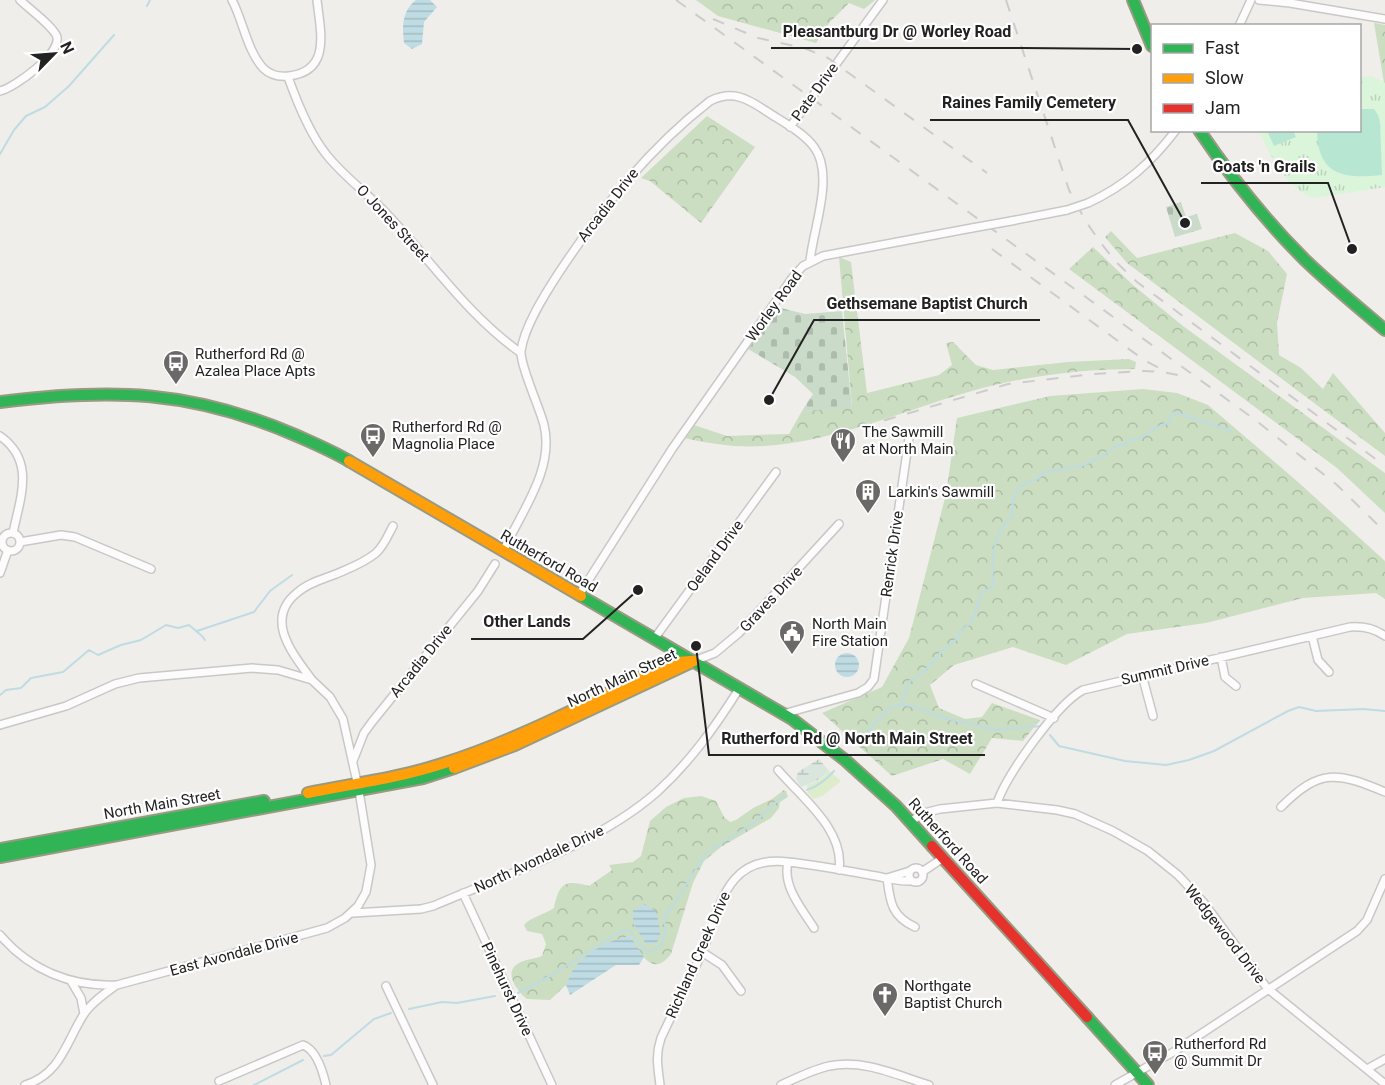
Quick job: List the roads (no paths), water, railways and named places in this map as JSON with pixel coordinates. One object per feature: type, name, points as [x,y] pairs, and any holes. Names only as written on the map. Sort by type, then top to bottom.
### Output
[{"type":"street","points":[[0,91],[20,83],[43,61],[56,44],[57,39],[54,32],[20,0]]},
{"type":"street","points":[[232,0],[262,67],[274,75],[288,77],[304,72],[311,67],[319,55],[321,34],[317,0]]},
{"type":"street","name":"Pate Drive","points":[[790,127],[883,0]]},
{"type":"street","points":[[1133,0],[1151,44]]},
{"type":"street","points":[[1240,24],[1251,0]]},
{"type":"street","points":[[1259,0],[1290,3],[1385,20]]},
{"type":"street","name":"O Jones Street","points":[[288,77],[313,132],[326,154],[383,210],[486,325],[521,353]]},
{"type":"street","name":"Arcadia Drive","points":[[521,353],[538,307],[582,237],[608,202],[663,140],[718,97],[734,95],[749,100],[811,143],[820,160],[823,175],[822,195],[810,261]]},
{"type":"street","name":"Worley Road","points":[[579,595],[672,449],[793,277],[810,261],[823,256],[1067,210],[1088,203],[1118,188],[1141,170],[1174,132]]},
{"type":"street","points":[[1200,132],[1231,176],[1266,219],[1305,260],[1385,330]]},
{"type":"street","points":[[503,552],[531,497],[545,453],[544,425],[521,353]]},
{"type":"street","name":"Rutherford Road","points":[[0,402],[84,394],[129,394],[180,399],[231,411],[295,435],[344,458],[694,661],[807,729],[884,794],[1148,1085]]},
{"type":"street","points":[[0,436],[17,452],[23,468],[22,492],[13,533]]},
{"type":"street","name":"Renrick Drive","points":[[783,714],[858,693],[868,687],[874,679],[909,438]]},
{"type":"street","name":"Oeland Drive","points":[[654,639],[776,472]]},
{"type":"street","name":"Graves Drive","points":[[694,661],[715,653],[739,633],[839,524]]},
{"type":"street","name":"East Avondale Drive","points":[[0,935],[8,945],[42,970],[71,981],[96,985],[117,985],[320,931],[352,913],[366,892],[371,865],[358,787],[343,719],[338,707],[312,680],[292,653],[284,634],[282,619],[287,604],[304,588],[366,561],[382,546],[393,526]]},
{"type":"street","points":[[8,550],[17,548],[20,542],[18,536],[13,533]]},
{"type":"street","points":[[8,550],[2,541],[4,536],[13,533]]},
{"type":"street","points":[[20,542],[61,535],[75,537],[151,569]]},
{"type":"street","points":[[0,573],[8,550]]},
{"type":"street","name":"Arcadia Drive","points":[[353,761],[364,733],[478,591],[495,564]]},
{"type":"street","name":"Summit Drive","points":[[997,802],[1012,772],[1053,718],[1083,690],[1361,626],[1385,636]]},
{"type":"street","points":[[1312,636],[1318,660],[1329,672]]},
{"type":"street","points":[[1221,657],[1225,677],[1236,686]]},
{"type":"street","name":"North Main Street","points":[[0,857],[358,787],[442,764],[513,741],[660,668],[676,662],[694,661]]},
{"type":"street","points":[[0,725],[66,706],[115,684],[140,678],[252,668],[278,670],[312,680]]},
{"type":"street","points":[[1142,675],[1153,716]]},
{"type":"street","points":[[976,684],[1053,718]]},
{"type":"street","name":"North Avondale Drive","points":[[352,913],[422,909],[433,906],[607,828],[669,781],[718,723],[739,689]]},
{"type":"street","points":[[778,770],[831,830],[839,848],[839,870]]},
{"type":"street","points":[[1281,807],[1308,784],[1329,777],[1345,777],[1385,792]]},
{"type":"street","name":"Wedgewood Drive","points":[[910,822],[924,813],[940,809],[997,802],[1042,807],[1075,814],[1113,831],[1165,862],[1196,893],[1267,988],[1385,1083]]},
{"type":"street","name":"North Main Street","points":[[0,849],[150,826]]},
{"type":"street","points":[[910,871],[908,875],[911,881],[919,882],[922,872],[943,858]]},
{"type":"street","points":[[788,862],[786,870],[790,888],[814,928]]},
{"type":"street","name":"Richland Creek Drive","points":[[661,1084],[656,1067],[656,1051],[702,952],[719,904],[726,890],[740,874],[758,863],[788,862],[911,881]]},
{"type":"street","name":"Richland Creek Drive","points":[[887,878],[916,868],[922,872]]},
{"type":"street","points":[[887,878],[890,898],[897,915],[915,927]]},
{"type":"street","points":[[1115,1085],[1138,1074],[1267,988],[1315,959],[1363,925],[1385,879]]},
{"type":"street","name":"Pinehurst Drive","points":[[463,893],[552,1085]]},
{"type":"street","points":[[702,952],[722,964],[741,991]]},
{"type":"street","points":[[71,981],[81,998],[84,1014]]},
{"type":"street","points":[[25,1085],[46,1075],[58,1062],[84,1014],[105,993],[117,985]]},
{"type":"street","points":[[386,986],[433,1085]]},
{"type":"street","points":[[219,1081],[303,1045],[307,1046],[314,1055],[326,1085]]},
{"type":"street","points":[[1367,1069],[1385,1059]]},
{"type":"street","points":[[781,1085],[828,1067],[854,1065],[873,1067],[929,1085]]},
{"type":"water","points":[[416,0],[430,0],[437,7],[424,22],[422,44],[412,49],[404,43],[403,25],[408,9]]},
{"type":"water","points":[[847,653],[856,656],[859,665],[856,674],[847,677],[838,674],[835,665],[838,656]]},
{"type":"water","points":[[645,904],[656,911],[659,922],[659,939],[653,944],[646,944],[633,923],[633,910]]},
{"type":"water","points":[[630,936],[644,957],[639,965],[616,965],[570,995],[566,985],[580,961],[600,947]]},
{"type":"waterway","points":[[147,6],[150,0]]},
{"type":"waterway","points":[[0,154],[14,130],[26,116],[45,107],[69,86],[114,35]]},
{"type":"waterway","points":[[901,704],[909,682],[926,670],[941,652],[958,638],[960,631],[972,622],[981,594],[993,586],[994,548],[1000,531],[1012,516],[1013,499],[1017,490],[1024,484],[1039,478],[1044,472],[1081,466],[1132,439],[1140,439],[1169,422],[1175,412],[1231,431]]},
{"type":"waterway","points":[[197,631],[254,612],[270,591],[292,575]]},
{"type":"waterway","points":[[0,695],[6,690],[21,688],[31,678],[63,672],[89,650],[98,655],[121,645],[141,640],[166,625],[178,628],[189,625],[205,640]]},
{"type":"waterway","points":[[864,738],[888,709],[901,704],[944,718],[997,730],[1042,726]]},
{"type":"waterway","points":[[1050,735],[1059,746],[1125,761],[1166,765],[1214,751],[1299,707],[1316,711],[1363,709],[1385,711]]},
{"type":"waterway","points":[[807,790],[815,787],[834,771]]},
{"type":"waterway","points":[[518,993],[550,976],[621,931],[630,931],[646,952],[658,948],[665,934],[664,916],[706,853],[755,822],[785,796]]},
{"type":"waterway","points":[[409,1009],[442,1002],[457,1003],[495,996]]},
{"type":"waterway","points":[[324,1056],[331,1055],[374,1019],[391,1013]]},
{"type":"waterway","points":[[254,1085],[303,1060]]},
{"type":"railway","points":[[676,0],[1254,419],[1337,485],[1385,532]]},
{"type":"railway","points":[[1006,0],[1069,190],[1085,220],[1116,262],[1137,282],[1385,466]]},
{"type":"railway","points":[[713,19],[758,38],[804,48],[828,58],[987,173]]},
{"type":"railway","points":[[992,249],[1144,360],[1163,370]]},
{"type":"railway","points":[[838,434],[1008,384],[1093,374],[1144,371],[1183,376]]},
{"type":"place","name":"Pleasantburg Dr @ Worley Road","points":[[1137,49]]},
{"type":"place","name":"Raines Family Cemetery","points":[[1185,223]]},
{"type":"place","name":"Goats 'n Grails","points":[[1352,249]]},
{"type":"place","name":"Rutherford Rd @ Azalea Place Apts","points":[[176,386]]},
{"type":"place","name":"Gethsemane Baptist Church","points":[[769,400]]},
{"type":"place","name":"Rutherford Rd @ Magnolia Place","points":[[373,459]]},
{"type":"place","name":"The Sawmill at North Main","points":[[843,464]]},
{"type":"place","name":"Larkin's Sawmill","points":[[868,515]]},
{"type":"place","name":"Other Lands","points":[[638,590]]},
{"type":"place","name":"Rutherford Rd @ North Main Street","points":[[696,646]]},
{"type":"place","name":"North Main Fire Station","points":[[792,656]]},
{"type":"place","name":"Northgate Baptist Church","points":[[885,1018]]},
{"type":"place","name":"Rutherford Rd @ Summit Dr","points":[[1155,1076]]}]
